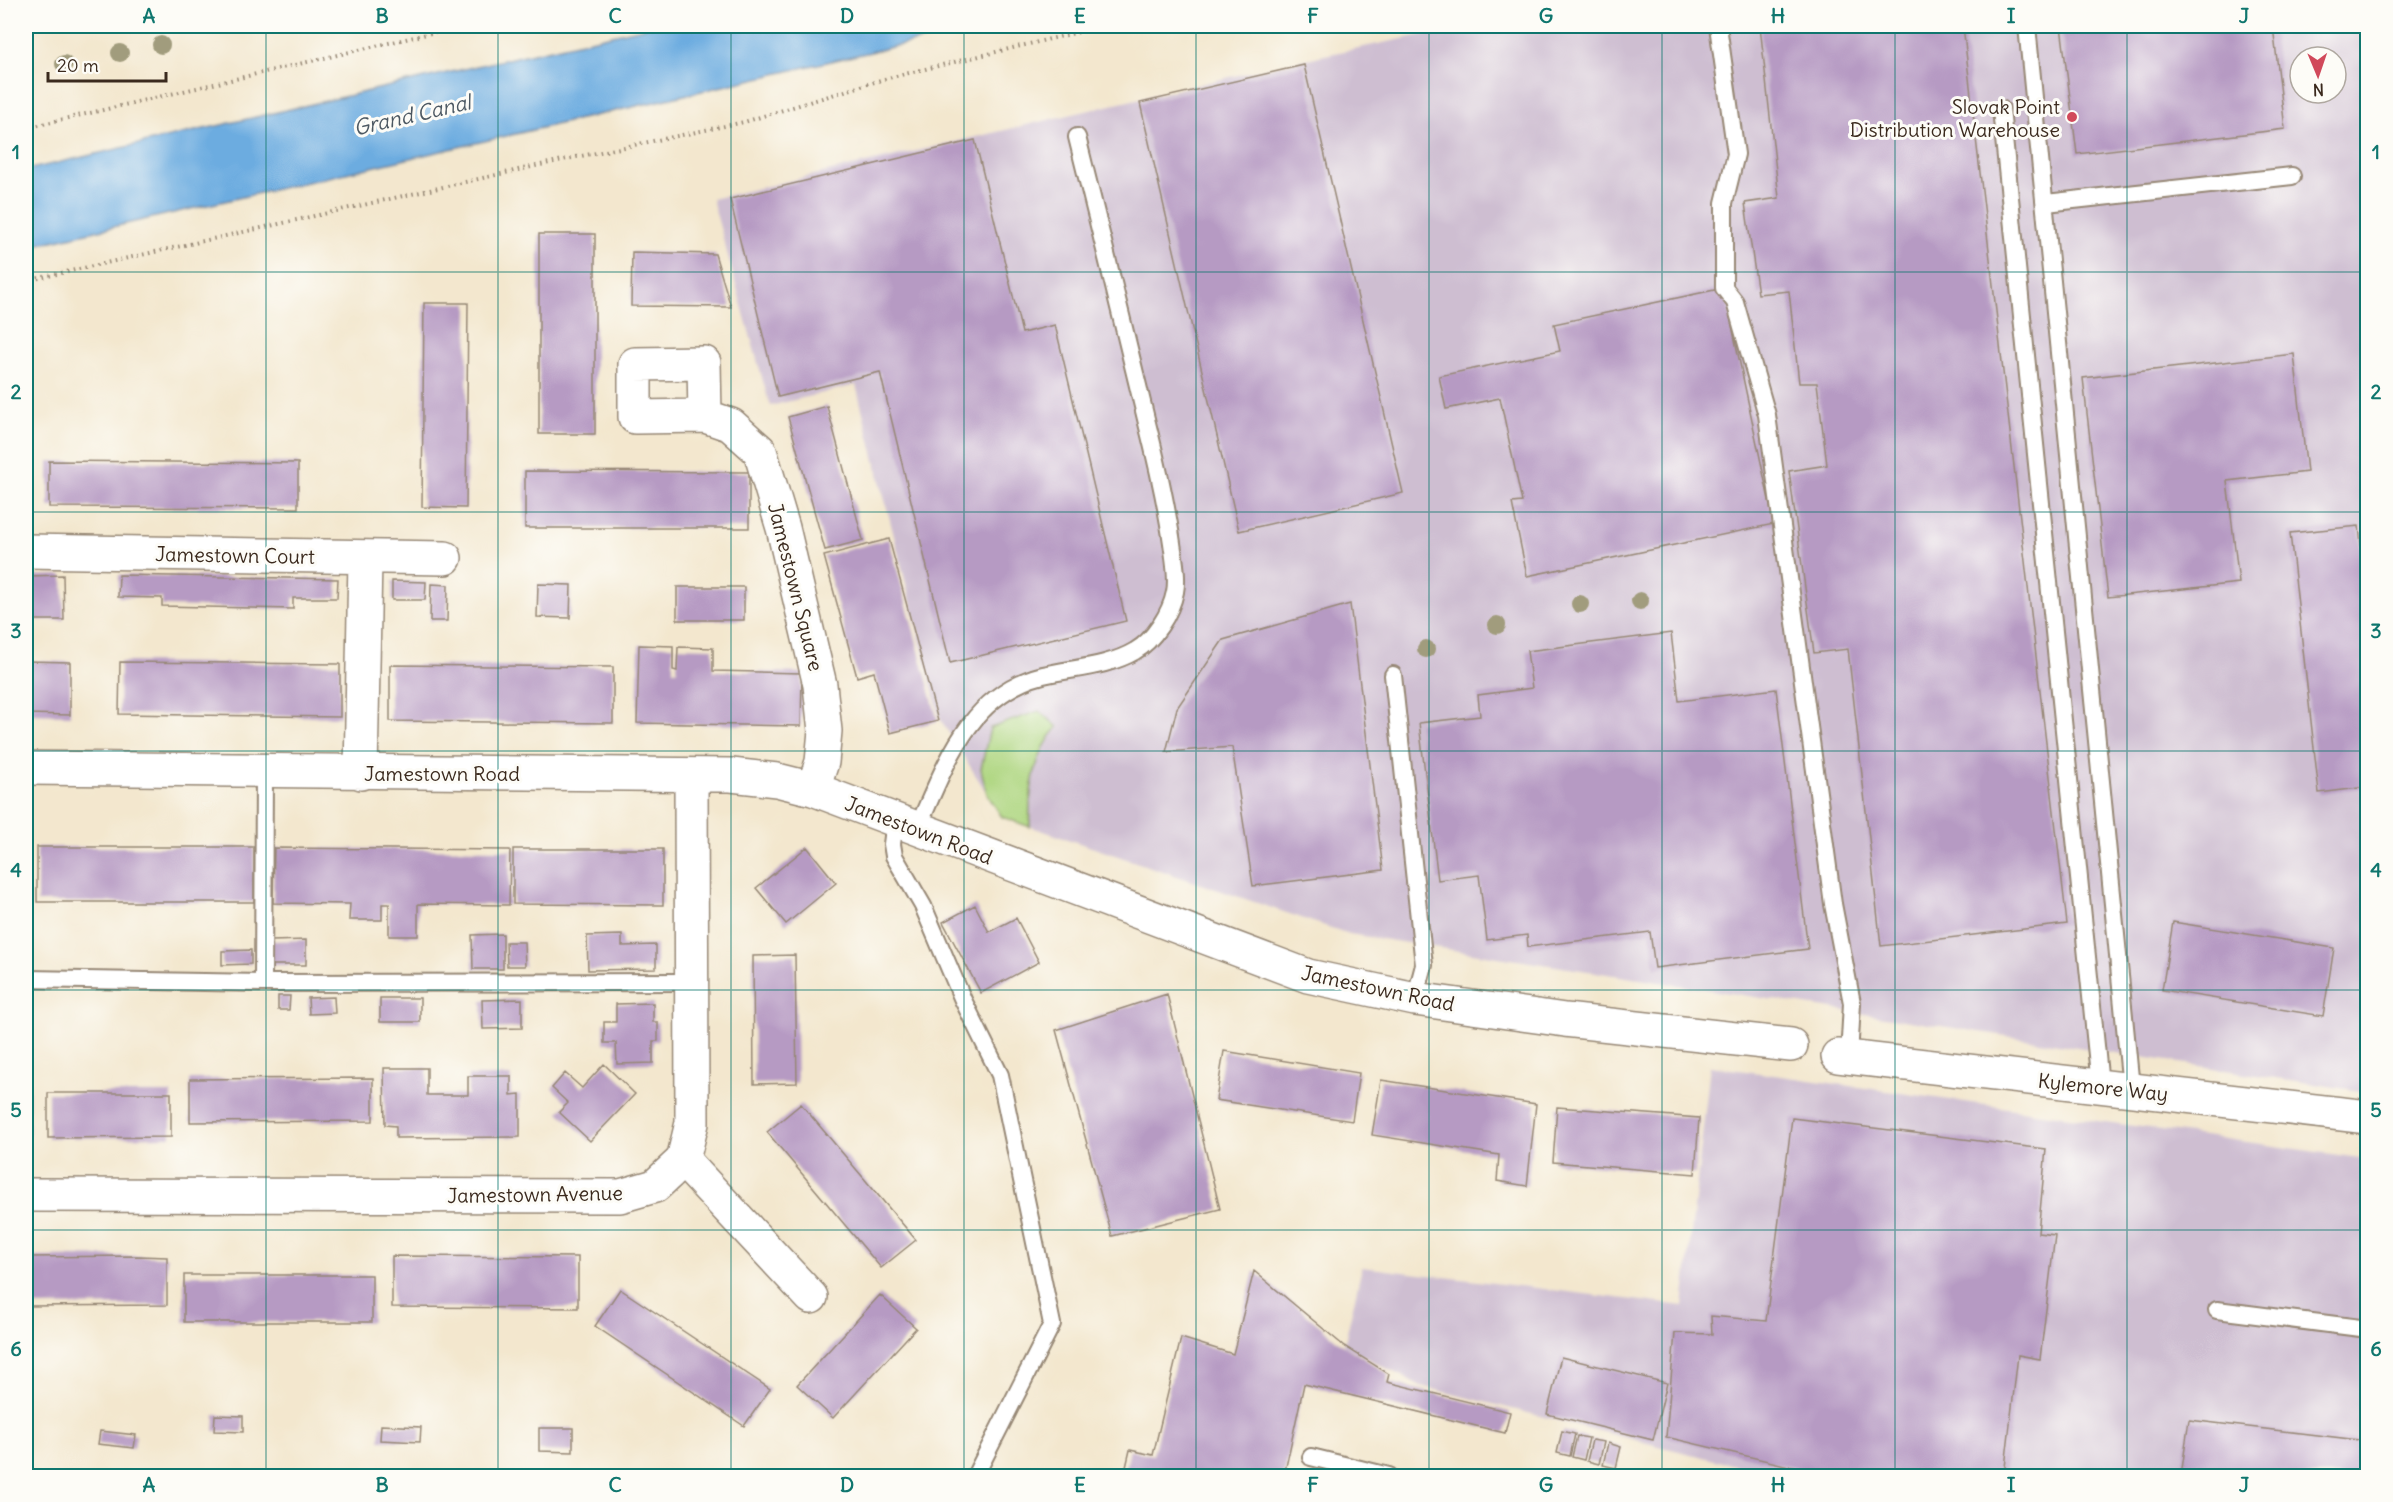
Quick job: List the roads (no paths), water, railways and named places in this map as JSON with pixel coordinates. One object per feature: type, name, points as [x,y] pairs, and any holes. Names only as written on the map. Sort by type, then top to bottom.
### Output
[{"type":"street","name":"Jamestown Square","points":[[705,416],[731,425],[760,451],[783,528],[820,685],[825,731],[822,762],[813,789]]},
{"type":"street","name":"Jamestown Court","points":[[26,551],[445,558]]},
{"type":"street","points":[[361,773],[365,558]]},
{"type":"street","name":"Jamestown Road","points":[[26,768],[691,775],[777,780],[813,789],[1308,976],[1415,999],[1565,1020],[1791,1045]]},
{"type":"street","points":[[691,775],[692,1123],[683,1160],[811,1297]]},
{"type":"street","name":"Kylemore Way","points":[[1844,1057],[2115,1086],[2367,1117]]},
{"type":"street","name":"Jamestown Avenue","points":[[26,1195],[620,1196],[656,1186],[683,1160]]},
{"type":"lane","points":[[1718,26],[1736,154],[1724,203],[1724,288],[1735,302],[1767,415],[1833,904],[1852,1003],[1844,1057]]},
{"type":"lane","points":[[2027,26],[2046,203],[2115,1086]]},
{"type":"lane","points":[[2001,110],[2115,1086]]},
{"type":"lane","points":[[975,1476],[1052,1324],[1000,1075],[963,1000],[923,906],[894,856],[892,844],[980,710],[999,694],[1023,680],[1110,661],[1136,651],[1152,636],[1165,616],[1175,592],[1174,558],[1163,488],[1077,137]]},
{"type":"lane","points":[[2046,203],[2292,176]]},
{"type":"lane","points":[[1393,675],[1424,965],[1415,999]]},
{"type":"lane","points":[[263,983],[264,771]]},
{"type":"lane","points":[[26,979],[263,983],[690,982]]},
{"type":"lane","points":[[2217,1310],[2367,1329]]},
{"type":"lane","points":[[1311,1457],[1389,1476]]},
{"type":"water","name":"Grand Canal","points":[[651,26],[983,26],[26,247],[26,170]]},
{"type":"place","name":"Slovak Point Distribution Warehouse","points":[[2072,117]]}]
